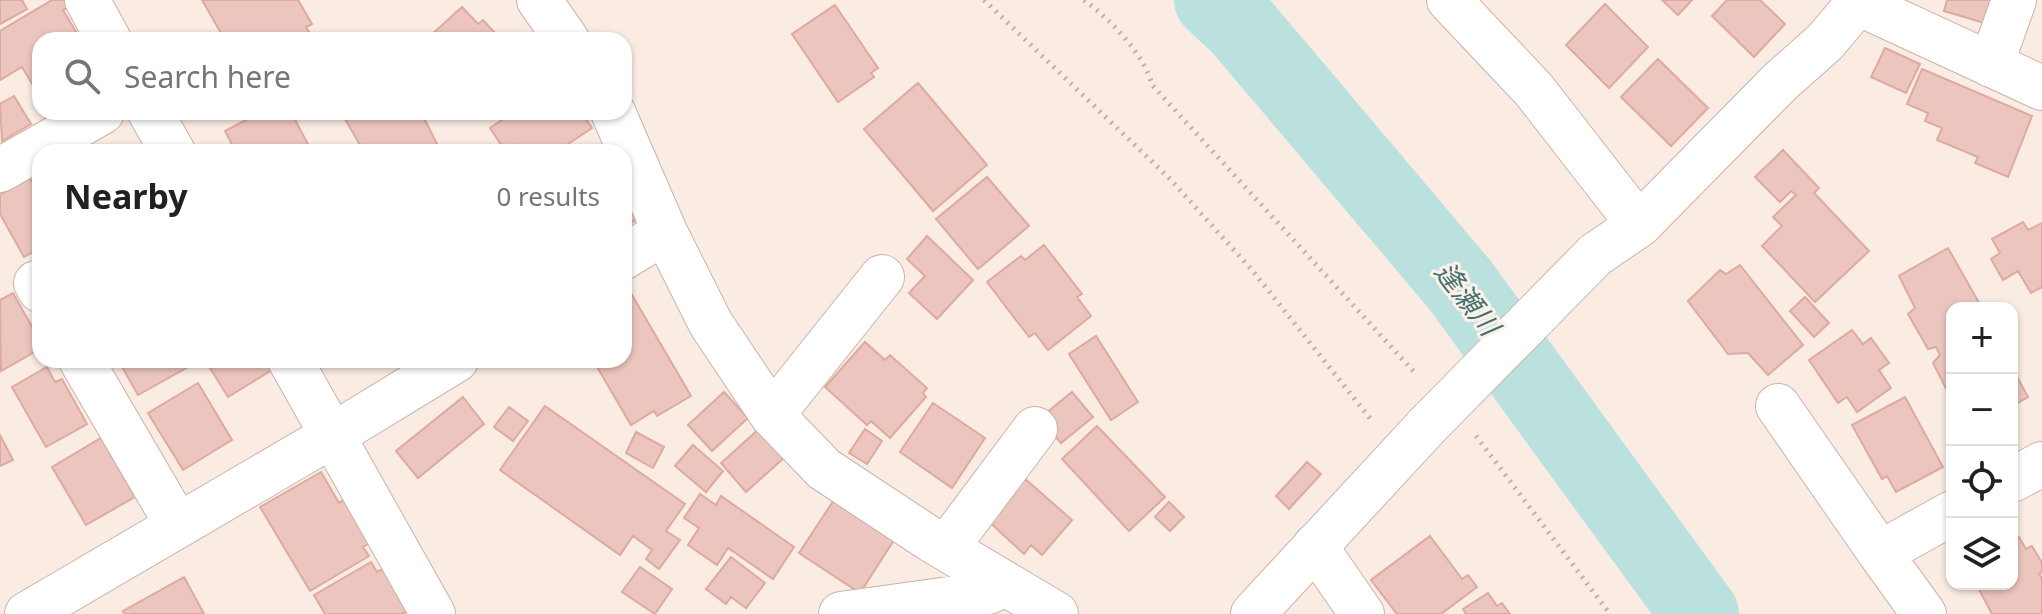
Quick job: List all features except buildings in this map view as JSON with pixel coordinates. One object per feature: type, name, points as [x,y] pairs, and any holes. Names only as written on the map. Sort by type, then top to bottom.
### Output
[{"type":"street","points":[[87,0],[105,32]]},
{"type":"street","points":[[539,0],[561,32]]},
{"type":"street","points":[[1449,0],[1534,90],[1639,225]]},
{"type":"street","points":[[1991,65],[2014,0]]},
{"type":"street","points":[[1253,614],[1426,427],[1595,255],[1639,225],[1781,81],[1825,42],[1859,1],[2042,88]]},
{"type":"street","points":[[46,144],[88,120]]},
{"type":"street","points":[[155,120],[168,144]]},
{"type":"street","points":[[616,120],[627,144]]},
{"type":"street","points":[[0,170],[32,152]]},
{"type":"street","points":[[632,156],[665,232],[711,324],[772,415],[824,469],[1056,614]]},
{"type":"street","points":[[632,252],[665,232]]},
{"type":"street","points":[[772,415],[882,277]]},
{"type":"street","points":[[86,368],[178,526]]},
{"type":"street","points":[[295,368],[433,614]]},
{"type":"street","points":[[27,614],[443,368]]},
{"type":"street","points":[[1778,406],[1924,614]]},
{"type":"street","points":[[946,548],[1035,429]]},
{"type":"street","points":[[2018,477],[2042,464]]},
{"type":"street","points":[[1880,553],[1946,516]]},
{"type":"street","points":[[1315,546],[1362,614]]},
{"type":"street","points":[[841,614],[978,595],[991,591],[1002,582]]},
{"type":"path","points":[[984,0],[1170,179],[1252,270],[1381,432]]},
{"type":"path","points":[[1084,0],[1106,16],[1149,72],[1152,85],[1417,376]]},
{"type":"path","points":[[1471,431],[1610,614]]},
{"type":"waterway","name":"逢瀬川","points":[[1213,0],[1241,26],[1460,285],[1700,614]]}]
